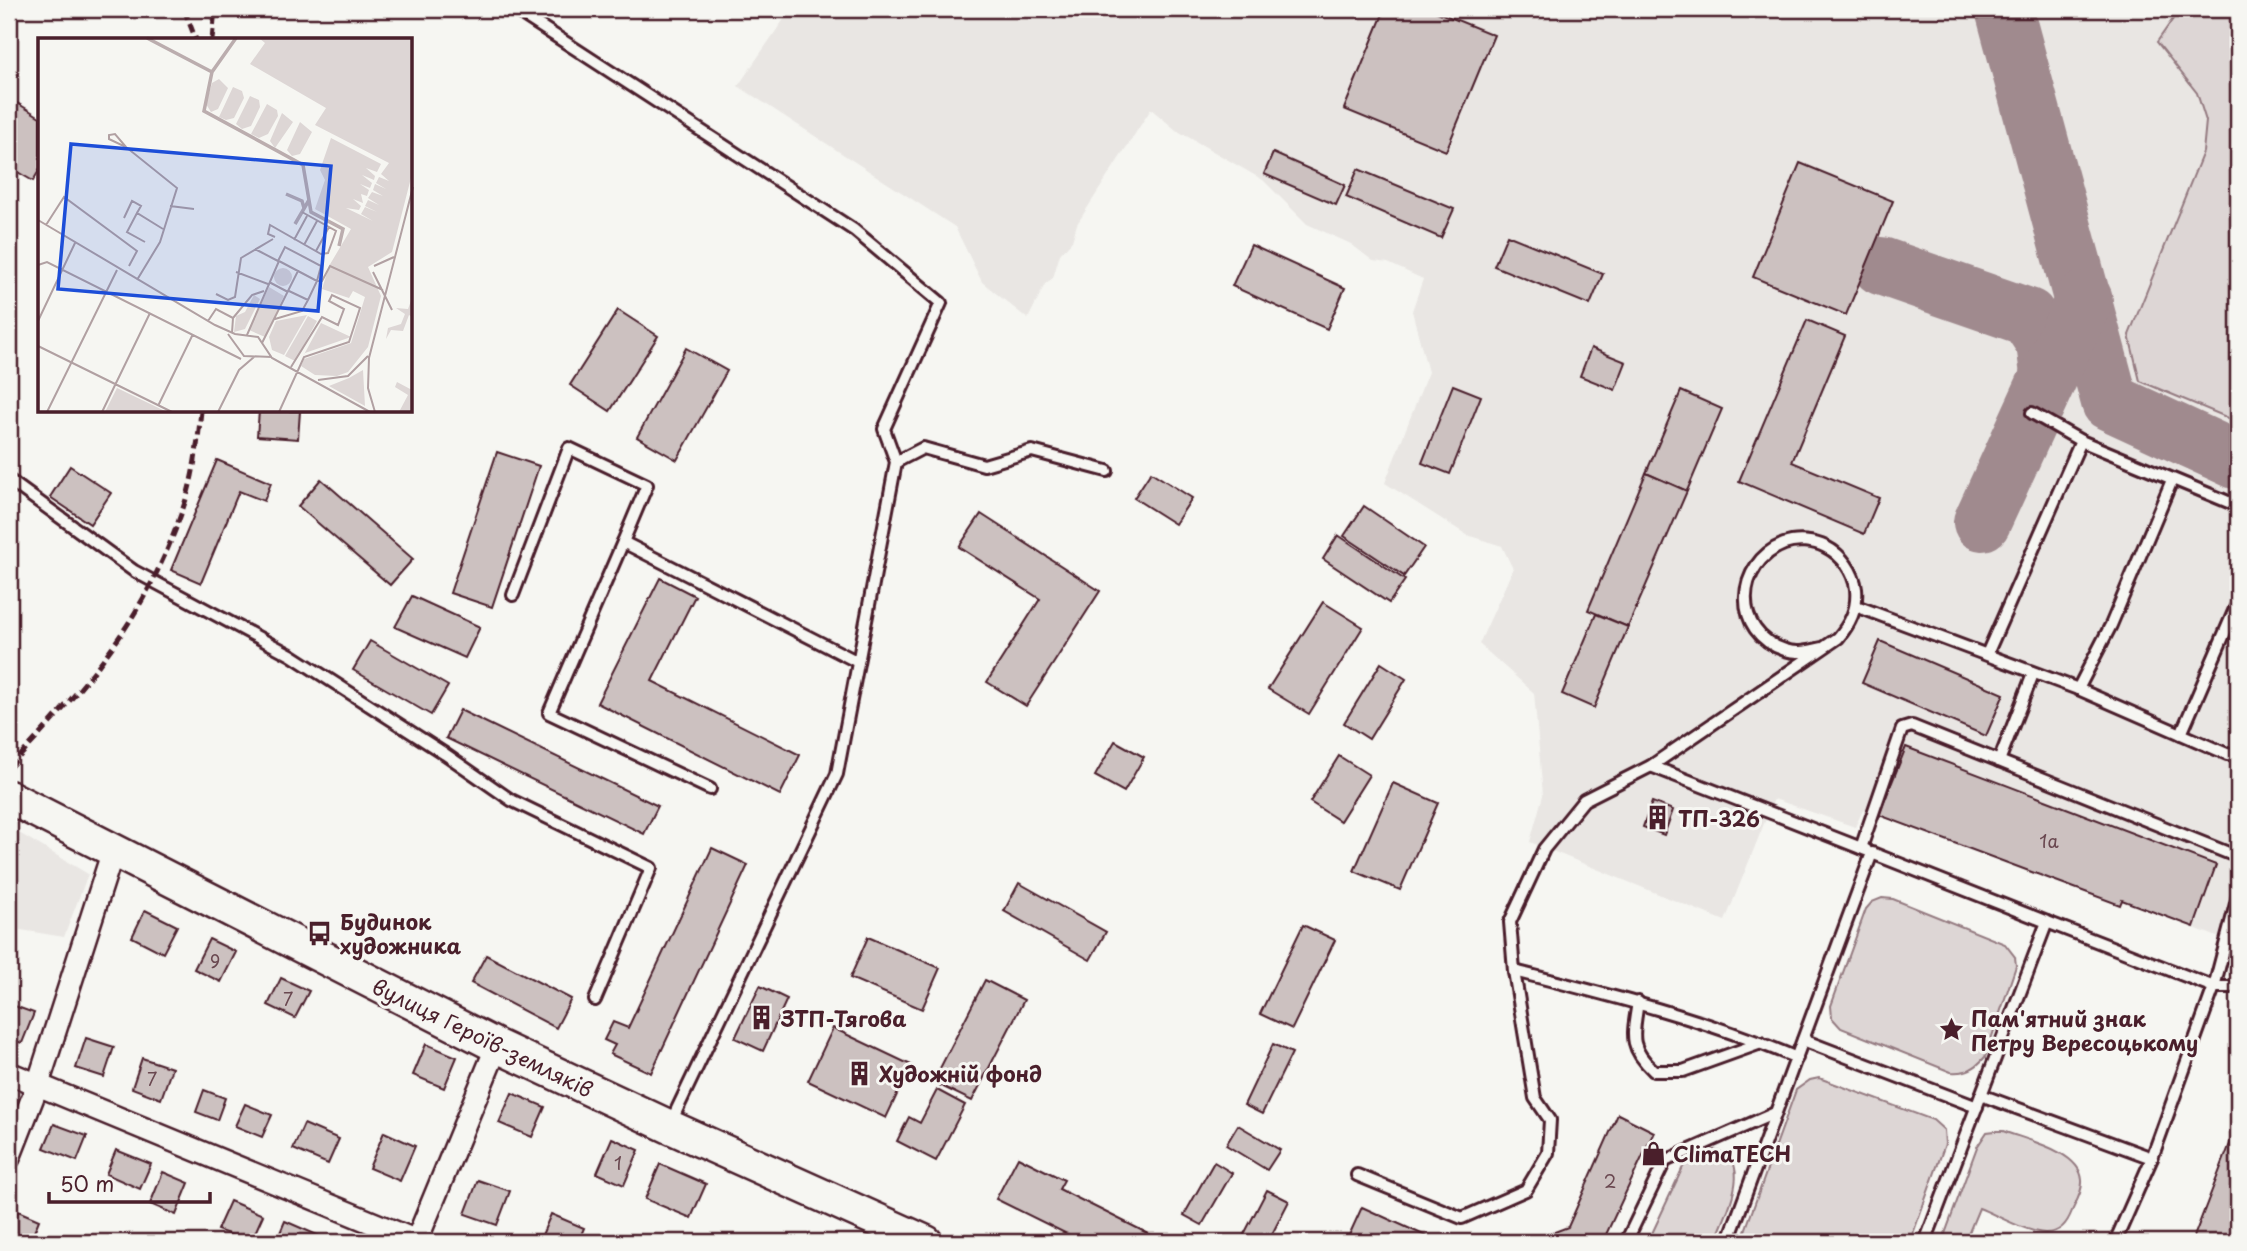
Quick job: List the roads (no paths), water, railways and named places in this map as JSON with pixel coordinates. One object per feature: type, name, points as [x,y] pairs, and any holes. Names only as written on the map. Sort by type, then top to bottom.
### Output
[{"type":"main road","name":"вулиця Героїв-земляків","points":[[9,797],[497,1046],[926,1242]]},
{"type":"street","points":[[9,1158],[38,1084],[113,851]]},
{"type":"street","points":[[9,1073],[417,1242],[497,1046]]},
{"type":"lane","points":[[514,9],[854,230],[941,303],[884,429],[896,462],[836,774],[668,1126]]},
{"type":"lane","points":[[2032,413],[2081,441],[2238,506]]},
{"type":"lane","points":[[1987,654],[2081,441]]},
{"type":"lane","points":[[513,595],[569,448],[647,485],[549,713],[710,789]]},
{"type":"lane","points":[[896,462],[923,448],[984,465],[1032,451],[1107,471]]},
{"type":"lane","points":[[9,480],[134,571],[291,655],[511,800],[651,868],[595,1000]]},
{"type":"lane","points":[[2078,689],[2111,625],[2172,480]]},
{"type":"lane","points":[[1357,1175],[1462,1218],[1526,1189],[1548,1153],[1550,1120],[1535,1098],[1514,971],[1510,922],[1544,849],[1584,800],[1651,766],[1838,638],[1850,624],[1856,606],[1856,588],[1851,571],[1840,556],[1826,546],[1808,541],[1790,541],[1773,548],[1759,559],[1750,575],[1745,593],[1747,611],[1755,628],[1768,642],[1785,650],[1804,652],[1822,648]]},
{"type":"lane","points":[[623,542],[858,662]]},
{"type":"lane","points":[[2181,734],[2238,602]]},
{"type":"lane","points":[[1856,606],[2078,689],[2227,754],[2238,755]]},
{"type":"lane","points":[[2000,761],[2033,674]]},
{"type":"lane","points":[[1861,848],[1902,729],[1907,726],[2238,857]]},
{"type":"lane","points":[[1651,766],[2214,987],[2238,988]]},
{"type":"lane","points":[[1728,1242],[1872,853]]},
{"type":"lane","points":[[2115,1242],[2152,1158],[2214,987],[2238,896]]},
{"type":"lane","points":[[1925,1242],[2047,922]]},
{"type":"lane","points":[[1514,971],[1638,1002],[1761,1042],[1797,1058]]},
{"type":"lane","points":[[1638,1002],[1634,1030],[1638,1056],[1654,1071],[1683,1071],[1761,1042]]},
{"type":"lane","points":[[1803,1040],[1976,1107]]},
{"type":"lane","points":[[1981,1095],[2152,1158]]},
{"type":"lane","points":[[1626,1242],[1665,1161],[1775,1113]]},
{"type":"railway","points":[[184,9],[195,38]]},
{"type":"railway","points":[[212,38],[215,9]]},
{"type":"railway","points":[[9,768],[96,669],[143,598],[163,558],[187,496],[201,413]]},
{"type":"place","name":"ТП-326","points":[[1658,818]]},
{"type":"place","name":"Будинок художника","points":[[320,933]]},
{"type":"place","name":"ЗТП-Тягова","points":[[761,1018]]},
{"type":"place","name":"Пам'ятний знак Петру Вересоцькому","points":[[1951,1030]]},
{"type":"place","name":"Художній фонд","points":[[859,1073]]},
{"type":"place","name":"ClimaTECH","points":[[1653,1153]]}]
